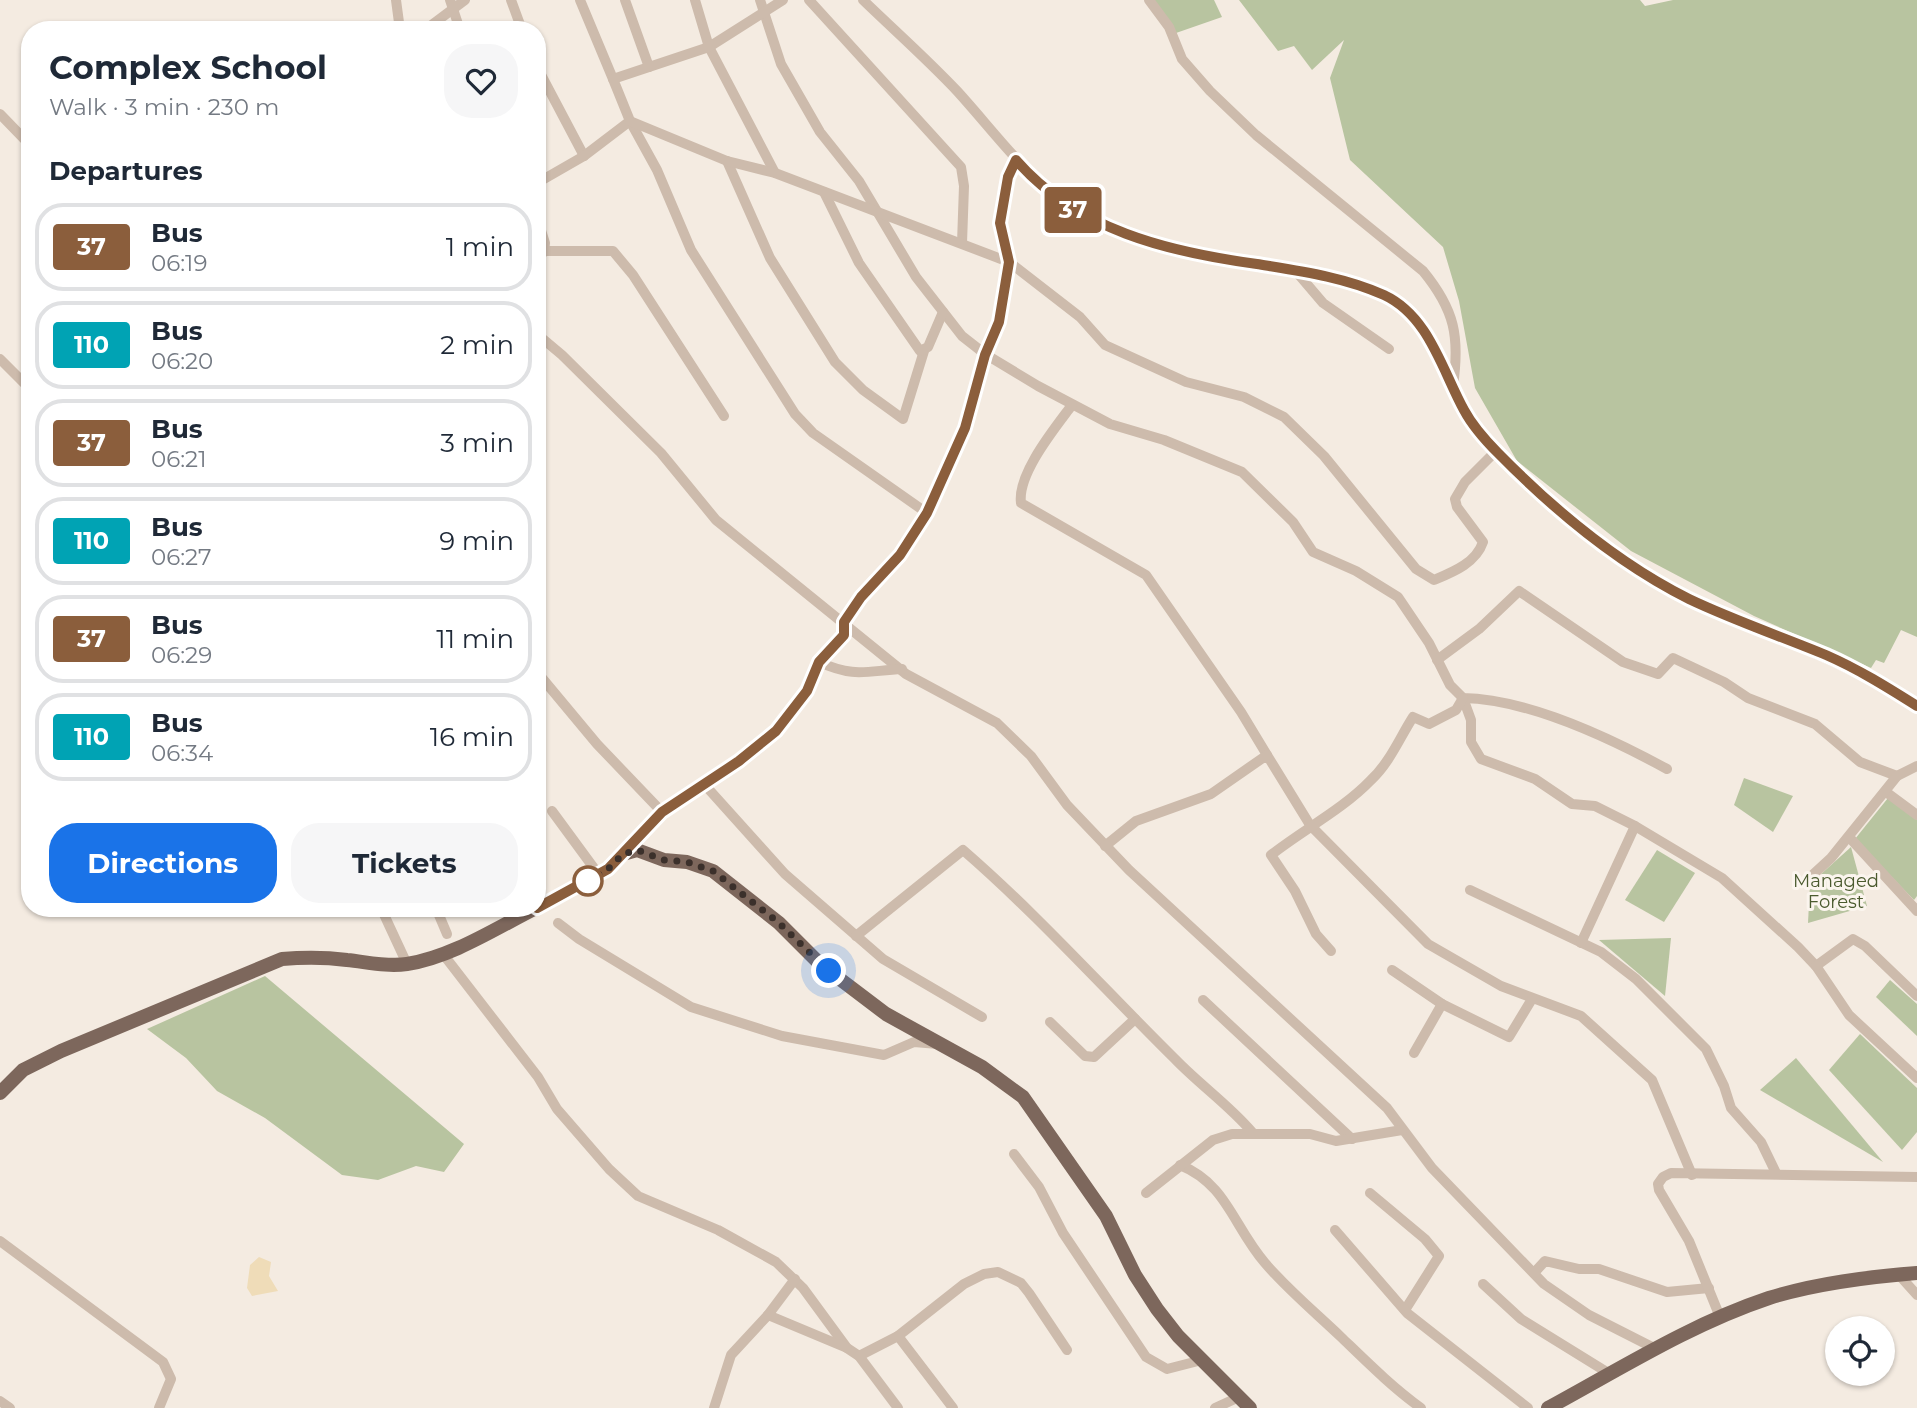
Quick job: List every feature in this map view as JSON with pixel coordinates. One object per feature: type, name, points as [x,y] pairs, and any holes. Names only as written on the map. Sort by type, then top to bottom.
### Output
[{"type":"main road","points":[[546,901],[599,875],[623,854],[637,850],[664,860],[687,862],[713,871],[779,923],[839,978],[897,1021],[1004,1081],[1023,1097],[1106,1216],[1135,1275],[1157,1308],[1202,1360],[1250,1408]]},
{"type":"main road","points":[[0,1093],[23,1070],[61,1051],[282,959],[321,957],[379,965],[407,964],[443,954],[466,941],[489,934],[517,917]]},
{"type":"main road","points":[[1548,1408],[1654,1348],[1720,1317],[1768,1299],[1813,1286],[1917,1273]]},
{"type":"street","points":[[396,0],[399,21]]},
{"type":"street","points":[[434,21],[451,5],[465,0]]},
{"type":"street","points":[[511,0],[519,21]]},
{"type":"street","points":[[580,0],[629,121],[657,170],[691,250],[795,414],[813,433],[927,513]]},
{"type":"street","points":[[625,0],[649,67]]},
{"type":"street","points":[[695,0],[709,47],[775,173]]},
{"type":"street","points":[[761,0],[772,41],[790,80],[830,149],[859,181],[877,213],[962,336],[985,355],[1110,424],[1164,440],[1242,472],[1293,522],[1313,552],[1356,571],[1398,597],[1450,685],[1462,698],[1471,720],[1471,742],[1481,759],[1535,779],[1572,804],[1595,806],[1722,877],[1816,966],[1849,1015],[1917,1079]]},
{"type":"street","points":[[613,79],[709,47],[783,0]]},
{"type":"street","points":[[809,0],[961,167],[964,186],[962,243]]},
{"type":"street","points":[[863,0],[956,90],[1028,174],[1079,215],[1129,236],[1220,259],[1294,269],[1359,285],[1387,297],[1406,310],[1426,333],[1465,412],[1496,451],[1569,522],[1639,570],[1687,598],[1858,671],[1917,706]]},
{"type":"street","points":[[1149,0],[1168,27],[1182,59],[1210,91],[1256,135],[1423,271],[1441,293],[1455,332],[1457,353],[1452,386]]},
{"type":"street","points":[[546,84],[584,156]]},
{"type":"street","points":[[0,114],[21,136]]},
{"type":"street","points":[[546,178],[584,156],[629,121]]},
{"type":"street","points":[[629,121],[727,161],[775,173],[1009,262],[1070,308],[1105,345],[1186,382],[1244,397],[1284,416],[1324,456],[1416,569],[1434,580],[1455,571],[1479,552],[1483,542],[1457,507],[1455,499],[1465,482],[1496,451]]},
{"type":"street","points":[[623,854],[662,812],[762,744],[776,731],[807,691],[819,662],[844,635],[844,622],[861,597],[900,555],[927,513],[965,428],[985,355],[999,322],[1009,262],[1000,223],[1008,177],[1016,160]]},
{"type":"street","points":[[727,161],[770,258],[835,362],[863,390],[903,419],[924,351],[943,312]]},
{"type":"street","points":[[824,192],[859,263],[911,342],[924,351]]},
{"type":"street","points":[[546,251],[601,248],[613,251],[633,275],[724,416]]},
{"type":"street","points":[[1294,269],[1322,303],[1389,349]]},
{"type":"street","points":[[546,342],[661,453],[716,520],[902,669],[997,723],[1031,756],[1067,805],[1105,846],[1387,1108],[1432,1168],[1534,1273],[1572,1305],[1654,1348]]},
{"type":"street","points":[[0,359],[21,380]]},
{"type":"street","points":[[1072,405],[1028,473],[1020,492],[1021,503],[1146,575],[1241,712],[1310,825],[1428,944],[1501,986],[1581,1016],[1652,1080],[1692,1174]]},
{"type":"street","points":[[1437,660],[1479,629],[1519,591],[1623,662],[1658,674],[1673,658],[1724,682],[1748,698],[1815,724],[1860,762],[1898,776]]},
{"type":"street","points":[[819,662],[849,673],[864,675],[902,669]]},
{"type":"street","points":[[546,683],[597,744],[662,812]]},
{"type":"street","points":[[1462,698],[1486,698],[1542,715],[1628,748],[1667,769]]},
{"type":"street","points":[[1331,951],[1315,934],[1295,891],[1271,855],[1310,825],[1337,810],[1372,780],[1395,751],[1413,717],[1429,724],[1456,710],[1462,698]]},
{"type":"street","points":[[1105,846],[1136,821],[1211,794],[1267,755]]},
{"type":"street","points":[[1806,881],[1849,837],[1898,776],[1917,766]]},
{"type":"street","points":[[704,784],[785,874],[883,959],[982,1017]]},
{"type":"street","points":[[1886,792],[1917,815]]},
{"type":"street","points":[[552,811],[599,875]]},
{"type":"street","points":[[1581,943],[1635,826]]},
{"type":"street","points":[[1849,837],[1917,911]]},
{"type":"street","points":[[856,936],[963,850],[1023,902],[1135,1019],[1252,1132]]},
{"type":"street","points":[[1470,890],[1601,952],[1636,979],[1706,1049],[1724,1086],[1731,1108],[1761,1142],[1776,1173]]},
{"type":"street","points":[[386,917],[407,964]]},
{"type":"street","points":[[440,917],[447,934]]},
{"type":"street","points":[[558,923],[579,939],[691,1007],[782,1036],[884,1055],[914,1042],[942,1044]]},
{"type":"street","points":[[1816,966],[1853,939],[1865,946],[1917,996]]},
{"type":"street","points":[[443,954],[538,1076],[557,1108],[618,1178],[638,1196],[718,1230],[776,1262],[795,1279],[846,1348]]},
{"type":"street","points":[[1392,970],[1442,1003],[1509,1037],[1532,999]]},
{"type":"street","points":[[1203,1000],[1352,1139]]},
{"type":"street","points":[[1414,1053],[1442,1003]]},
{"type":"street","points":[[1050,1022],[1084,1056],[1094,1057],[1135,1019]]},
{"type":"street","points":[[1146,1193],[1213,1140],[1252,1132],[1310,1134],[1336,1141],[1402,1130]]},
{"type":"street","points":[[1014,1154],[1039,1187],[1063,1233],[1146,1357],[1167,1369],[1202,1360]]},
{"type":"street","points":[[1180,1165],[1199,1173],[1213,1184],[1239,1228],[1265,1263],[1373,1368],[1421,1408]]},
{"type":"street","points":[[1720,1317],[1689,1241],[1662,1197],[1658,1184],[1667,1174],[1776,1173],[1917,1177]]},
{"type":"street","points":[[1370,1193],[1425,1239],[1439,1256],[1405,1310]]},
{"type":"street","points":[[1335,1230],[1405,1310],[1528,1408]]},
{"type":"street","points":[[0,1241],[163,1362],[171,1379],[159,1408]]},
{"type":"street","points":[[1534,1273],[1545,1261],[1554,1260],[1579,1269],[1599,1269],[1667,1292],[1709,1288]]},
{"type":"street","points":[[859,1356],[898,1336],[964,1284],[984,1273],[998,1272],[1021,1283],[1030,1293],[1067,1350]]},
{"type":"street","points":[[1899,1275],[1917,1295]]},
{"type":"street","points":[[714,1408],[732,1355],[768,1315],[795,1279]]},
{"type":"street","points":[[1483,1284],[1521,1320],[1610,1374]]},
{"type":"street","points":[[768,1315],[859,1356],[898,1408]]},
{"type":"street","points":[[898,1336],[953,1408]]},
{"type":"street","points":[[1215,1408],[1240,1397]]},
{"type":"street","points":[[0,1401],[10,1408]]},
{"type":"green space","points":[[1154,0],[1214,0],[1222,17],[1176,33]]},
{"type":"green space","points":[[1239,0],[1640,0],[1645,6],[1673,0],[1917,0],[1917,637],[1901,630],[1884,663],[1876,660],[1871,668],[1754,616],[1631,551],[1517,461],[1475,388],[1459,301],[1443,247],[1350,160],[1330,78],[1344,40],[1312,70],[1294,46],[1278,51]]},
{"type":"green space","name":"Managed Forest","points":[[1744,778],[1793,796],[1773,832],[1734,805]]},
{"type":"green space","points":[[1888,798],[1917,820],[1917,896],[1914,900],[1855,839]]},
{"type":"green space","name":"Managed Forest","points":[[1851,847],[1867,906],[1808,923],[1810,884]]},
{"type":"green space","points":[[1657,850],[1695,873],[1664,922],[1625,900]]},
{"type":"green space","points":[[1671,938],[1665,996],[1599,940]]},
{"type":"green space","points":[[265,976],[464,1144],[444,1172],[416,1166],[378,1180],[342,1175],[265,1118],[217,1091],[186,1058],[147,1029]]},
{"type":"green space","points":[[1890,980],[1917,1004],[1917,1036],[1876,997]]},
{"type":"green space","points":[[1860,1034],[1917,1088],[1917,1132],[1902,1150],[1829,1070]]},
{"type":"green space","points":[[1796,1058],[1883,1162],[1760,1090]]},
{"type":"sand","points":[[259,1257],[271,1262],[269,1276],[278,1291],[252,1296],[247,1288],[250,1265]]},
{"type":"bus line","name":"37","points":[[546,903],[608,869],[662,812],[739,761],[776,731],[807,691],[819,662],[844,635],[844,622],[861,597],[900,555],[927,513],[965,428],[985,355],[999,322],[1009,262],[1000,223],[1008,177],[1016,160],[1028,174],[1079,215],[1129,236],[1220,259],[1294,269],[1333,278],[1387,297],[1406,310],[1426,333],[1465,412],[1496,451],[1569,522],[1639,570],[1687,598],[1825,655],[1869,676],[1917,706]]},
{"type":"route","points":[[588,881],[608,869],[623,854],[637,850],[664,860],[687,862],[713,871],[779,923],[829,971]]}]
